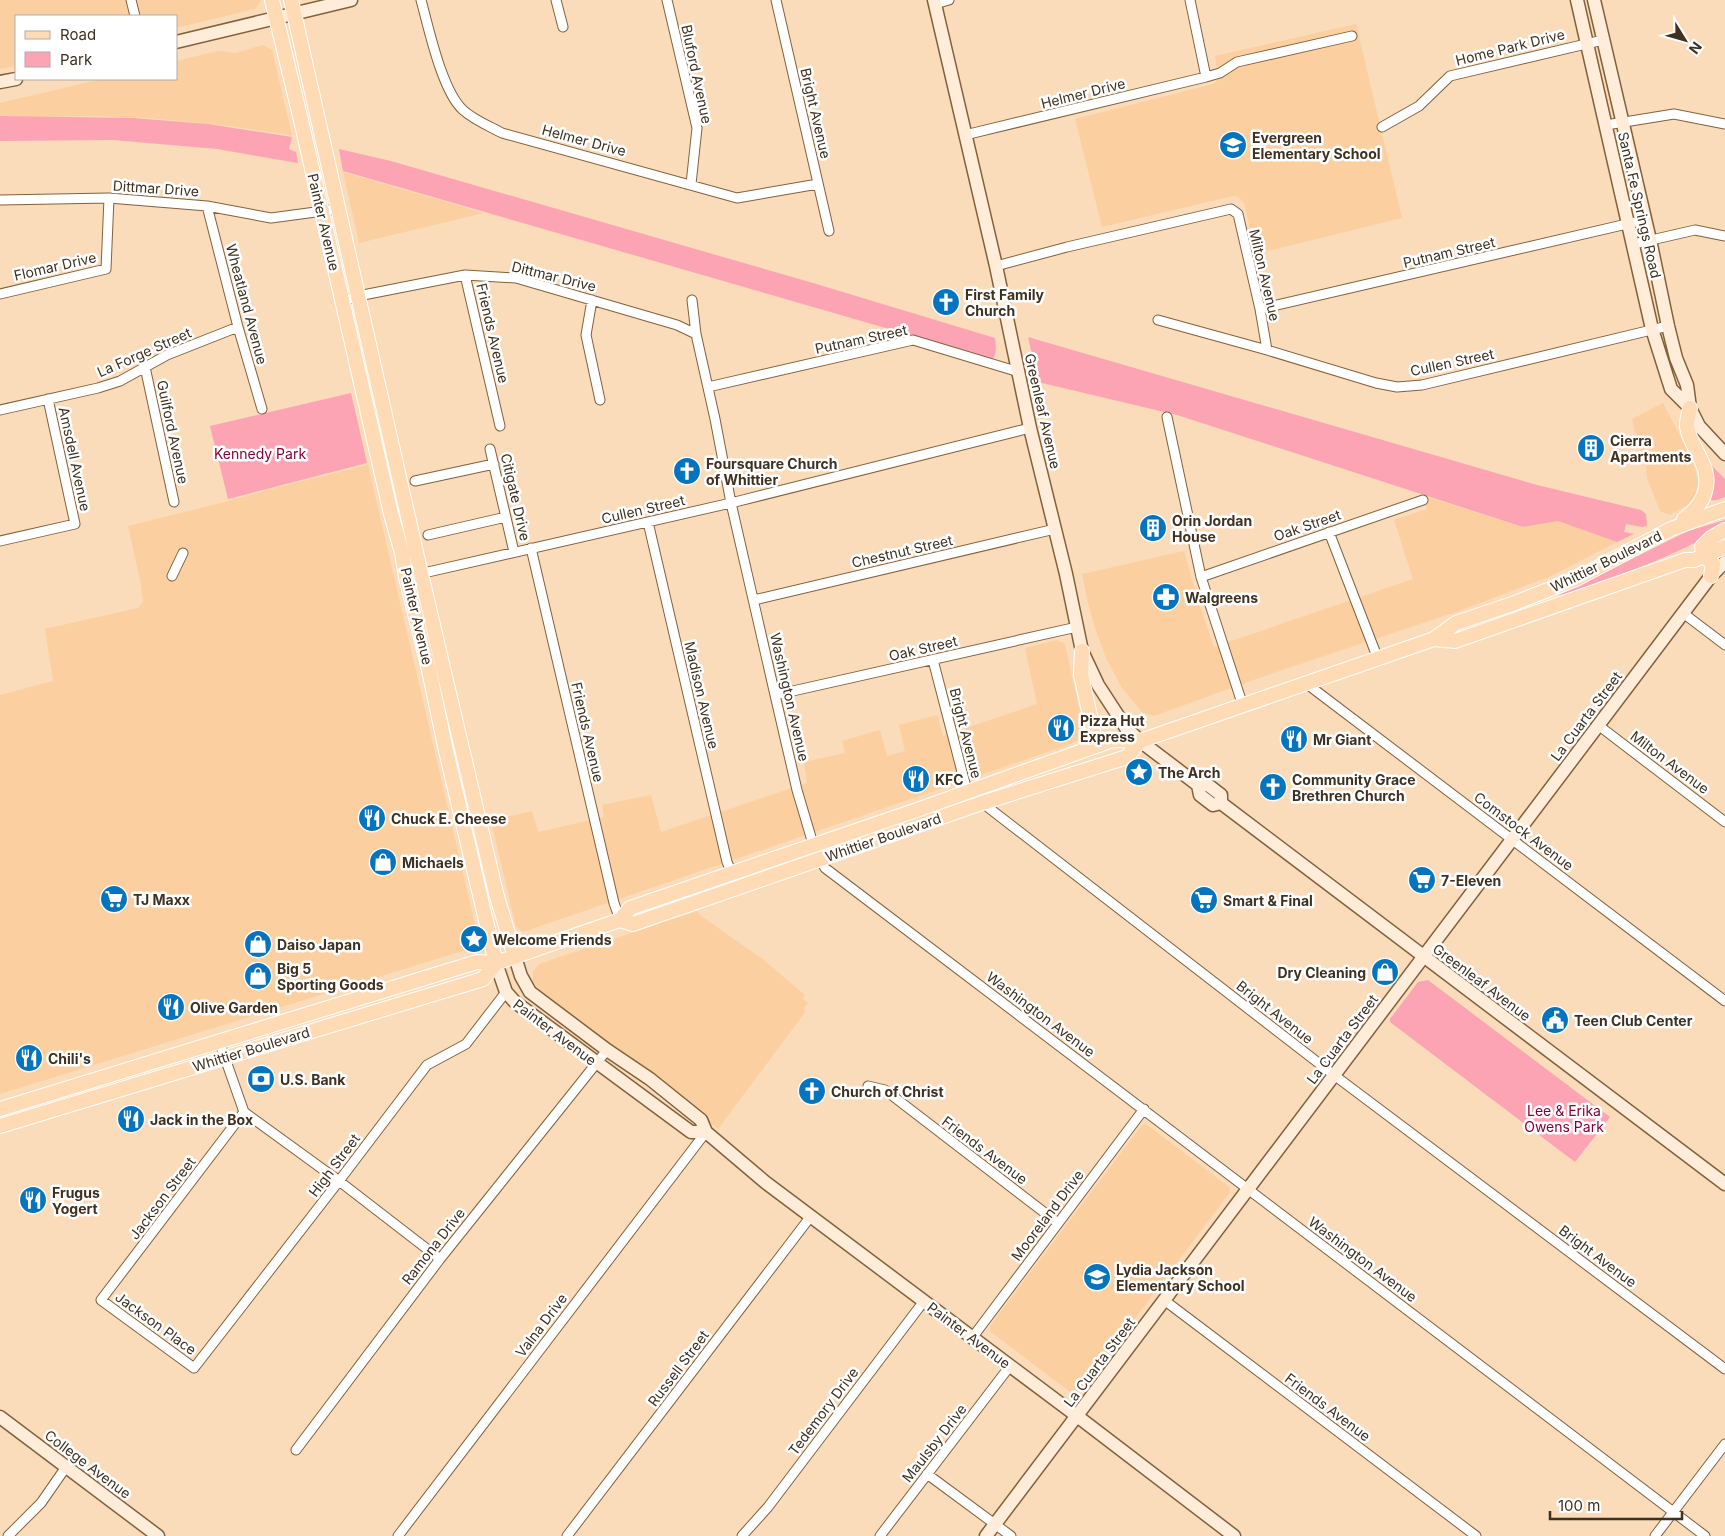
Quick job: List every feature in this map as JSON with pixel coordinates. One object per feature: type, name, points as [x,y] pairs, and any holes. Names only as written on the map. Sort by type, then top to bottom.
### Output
[{"type":"main road","name":"Painter Avenue","points":[[272,0],[343,301],[390,514],[402,553],[496,963]]},
{"type":"main road","name":"Painter Avenue","points":[[291,0],[421,574],[500,911],[515,957]]},
{"type":"main road","points":[[1671,528],[1690,515],[1700,504],[1704,498],[1707,481],[1703,465],[1692,443],[1686,425],[1690,408]]},
{"type":"main road","name":"Whittier Boulevard","points":[[0,1109],[477,962],[496,963],[515,957],[620,920],[630,908],[1084,750],[1114,740],[1140,741],[1307,684],[1434,639],[1456,623],[1576,579],[1671,528],[1725,509]]},
{"type":"main road","points":[[1703,551],[1710,538],[1725,530]]},
{"type":"main road","points":[[1703,551],[1725,537]]},
{"type":"main road","name":"Whittier Boulevard","points":[[1434,639],[1456,641],[1588,596],[1685,560],[1694,560],[1703,551],[1725,548]]},
{"type":"main road","points":[[1703,551],[1712,564],[1711,576]]},
{"type":"main road","points":[[418,624],[422,625],[427,631],[434,663],[444,669]]},
{"type":"main road","points":[[1082,652],[1081,675],[1092,728],[1092,739],[1084,750]]},
{"type":"main road","name":"Whittier Boulevard","points":[[620,920],[633,924],[982,803],[1127,757],[1140,741]]},
{"type":"main road","name":"Whittier Boulevard","points":[[0,1126],[483,978],[496,963]]},
{"type":"street","points":[[131,0],[135,15]]},
{"type":"street","points":[[178,42],[352,0]]},
{"type":"street","name":"Helmer Drive","points":[[421,0],[446,86],[462,109],[477,120],[502,133],[737,198],[818,184]]},
{"type":"street","points":[[556,0],[562,27]]},
{"type":"street","name":"Bluford Avenue","points":[[667,0],[696,128],[691,184]]},
{"type":"street","name":"Bright Avenue","points":[[776,0],[829,231]]},
{"type":"street","points":[[935,2],[949,0]]},
{"type":"street","points":[[1190,0],[1206,77]]},
{"type":"street","name":"Santa Fe Springs Road","points":[[1577,0],[1652,329],[1671,389],[1690,408],[1699,426],[1725,454]]},
{"type":"street","name":"Santa Fe Springs Road","points":[[1594,0],[1668,326],[1676,358],[1687,385],[1690,408]]},
{"type":"street","name":"Greenleaf Avenue","points":[[935,2],[1082,652],[1098,686],[1114,713],[1140,741],[1198,786],[1208,785],[1216,791],[1221,795],[1221,803],[1725,1184]]},
{"type":"street","name":"Helmer Drive","points":[[965,135],[1206,77],[1220,72],[1237,62],[1352,36]]},
{"type":"street","name":"Home Park Drive","points":[[1382,127],[1420,106],[1450,76],[1587,42],[1603,40]]},
{"type":"street","points":[[0,82],[15,79]]},
{"type":"street","points":[[1606,125],[1674,114],[1725,124]]},
{"type":"street","name":"Dittmar Drive","points":[[0,200],[109,198],[207,206],[271,218],[338,209]]},
{"type":"street","name":"Flomar Drive","points":[[0,294],[106,269],[109,198]]},
{"type":"street","name":"Wheatland Avenue","points":[[207,206],[238,327],[262,409]]},
{"type":"street","name":"Milton Avenue","points":[[996,266],[1067,246],[1231,209],[1238,214],[1260,309],[1267,350]]},
{"type":"street","name":"Putnam Street","points":[[1260,309],[1644,220]]},
{"type":"street","points":[[1634,244],[1695,230],[1725,236]]},
{"type":"street","name":"Dittmar Drive","points":[[343,301],[358,296],[465,275],[516,278],[677,325],[696,334]]},
{"type":"street","name":"Friends Avenue","points":[[465,275],[500,426]]},
{"type":"street","points":[[592,300],[586,335],[600,400]]},
{"type":"street","name":"Washington Avenue","points":[[692,300],[696,334],[731,503],[775,695],[798,790],[814,844],[825,868],[1705,1536]]},
{"type":"street","name":"Cullen Street","points":[[1158,320],[1376,383],[1397,387],[1422,385],[1668,326]]},
{"type":"street","name":"La Forge Street","points":[[0,410],[120,381],[167,355],[238,327]]},
{"type":"street","name":"Putnam Street","points":[[708,387],[913,340],[1019,372]]},
{"type":"street","name":"Guilford Avenue","points":[[145,367],[174,502]]},
{"type":"street","name":"Amsdell Avenue","points":[[0,541],[75,524],[48,399]]},
{"type":"street","points":[[1167,417],[1201,577],[1243,706]]},
{"type":"street","name":"Cullen Street","points":[[406,577],[731,503],[1030,428]]},
{"type":"street","name":"Citigate Drive","points":[[490,449],[514,552]]},
{"type":"street","points":[[415,482],[494,464]]},
{"type":"street","name":"Oak Street","points":[[1201,577],[1423,500]]},
{"type":"street","points":[[428,535],[506,517]]},
{"type":"street","name":"Madison Avenue","points":[[648,522],[727,862],[732,873]]},
{"type":"street","name":"Chestnut Street","points":[[754,600],[1055,529]]},
{"type":"street","points":[[1329,532],[1378,659]]},
{"type":"street","name":"Friends Avenue","points":[[531,548],[614,903],[620,920]]},
{"type":"street","points":[[172,576],[183,553]]},
{"type":"street","name":"La Cuarta Street","points":[[986,1536],[1711,576],[1725,562]]},
{"type":"street","points":[[1683,613],[1725,645]]},
{"type":"street","name":"Oak Street","points":[[775,695],[1077,627]]},
{"type":"street","name":"Bright Avenue","points":[[933,660],[967,791],[1334,1074],[1725,1369]]},
{"type":"street","name":"Comstock Avenue","points":[[1307,684],[1725,1001]]},
{"type":"street","name":"Milton Avenue","points":[[1598,725],[1725,822]]},
{"type":"street","name":"Painter Avenue","points":[[515,957],[521,976],[530,992],[607,1050],[650,1079],[701,1120],[706,1132],[765,1182],[1234,1536]]},
{"type":"street","name":"Painter Avenue","points":[[496,963],[506,992],[515,1002],[691,1132],[706,1132]]},
{"type":"street","name":"High Street","points":[[194,1368],[340,1181],[427,1065],[466,1044],[506,992]]},
{"type":"street","points":[[219,1041],[244,1112],[340,1181],[440,1259]]},
{"type":"street","name":"Ramona Drive","points":[[296,1450],[440,1259],[607,1050]]},
{"type":"street","name":"Friends Avenue","points":[[868,1086],[885,1090],[1058,1223]]},
{"type":"street","name":"Mooreland Drive","points":[[972,1338],[1144,1109]]},
{"type":"street","name":"Jackson Street","points":[[101,1300],[244,1112]]},
{"type":"street","name":"Valna Drive","points":[[398,1536],[706,1132]]},
{"type":"street","name":"Russell Street","points":[[567,1536],[811,1216]]},
{"type":"street","name":"Jackson Place","points":[[101,1300],[194,1368]]},
{"type":"street","name":"Friends Avenue","points":[[1164,1300],[1476,1536]]},
{"type":"street","name":"Tedemory Drive","points":[[742,1536],[768,1507],[924,1301]]},
{"type":"street","name":"Maulsby Drive","points":[[880,1536],[1010,1366]]},
{"type":"street","name":"College Avenue","points":[[0,1417],[158,1536]]},
{"type":"street","points":[[1655,1536],[1725,1444]]},
{"type":"street","points":[[8,1536],[41,1503],[66,1467]]},
{"type":"street","points":[[927,1474],[1011,1536]]},
{"type":"shaded area","points":[[0,0],[261,0],[255,9],[178,28],[178,15],[15,15],[15,66],[0,69]]},
{"type":"shaded area","name":"Evergreen Elementary School","points":[[1356,24],[1402,218],[1256,254],[1244,203],[1238,197],[1233,196],[1102,227],[1075,119],[1213,84],[1218,77],[1215,56]]},
{"type":"shaded area","points":[[263,45],[272,50],[292,135],[151,118],[94,116],[6,117],[0,115],[0,103],[98,80],[178,80],[178,61],[218,51],[235,53]]},
{"type":"shaded area","points":[[343,172],[484,213],[359,243]]},
{"type":"shaded area","points":[[1663,403],[1689,453],[1696,472],[1698,485],[1694,498],[1689,504],[1670,515],[1660,511],[1647,478],[1646,465],[1632,419]]},
{"type":"shaded area","points":[[368,465],[474,920],[477,939],[472,948],[0,1094],[0,695],[53,681],[45,629],[138,608],[143,602],[141,584],[128,526]]},
{"type":"shaded area","points":[[1423,496],[1523,527],[1558,521],[1617,542],[1551,576],[1456,612],[1256,679],[1154,716],[1142,712],[1122,688],[1106,658],[1096,631],[1082,574],[1184,551],[1196,595],[1214,647],[1413,579],[1394,520],[1427,509]]},
{"type":"shaded area","points":[[1057,640],[1065,644],[1084,734],[1081,739],[523,932],[516,927],[491,821],[532,811],[538,832],[604,817],[602,805],[651,795],[661,832],[807,783],[804,762],[845,753],[842,741],[880,730],[887,756],[905,751],[899,725],[937,715],[943,736],[1037,704],[1025,648]]},
{"type":"shaded area","points":[[697,911],[701,916],[761,958],[805,995],[803,999],[808,1003],[803,1009],[806,1011],[718,1129],[537,987],[533,981],[533,972],[539,964]]},
{"type":"shaded area","name":"Lydia Jackson Elementary School","points":[[1146,1124],[1229,1187],[1230,1192],[1079,1393],[1074,1395],[991,1332],[990,1326],[1142,1125]]},
{"type":"green space","points":[[0,116],[133,118],[208,124],[292,137],[289,149],[296,152],[298,163],[217,149],[113,140],[0,141]]},
{"type":"green space","points":[[339,149],[391,161],[813,283],[995,338],[995,354],[993,359],[343,171]]},
{"type":"green space","points":[[1028,337],[1537,485],[1641,510],[1646,514],[1647,526],[1626,524],[1624,532],[1634,534],[1617,542],[1558,521],[1523,527],[1177,415],[1038,382]]},
{"type":"green space","name":"Kennedy Park","points":[[351,393],[367,463],[228,499],[210,426]]},
{"type":"green space","points":[[1702,453],[1725,479],[1725,497],[1718,500],[1709,498]]},
{"type":"green space","points":[[1725,520],[1725,526],[1685,548],[1644,566],[1559,595],[1688,531]]},
{"type":"green space","name":"Lee & Erika Owens Park","points":[[1428,980],[1610,1117],[1575,1162],[1390,1022],[1390,1019],[1418,982]]},
{"type":"place","name":"Evergreen Elementary School","points":[[1233,145]]},
{"type":"place","name":"First Family Church","points":[[946,302]]},
{"type":"place","name":"Cierra Apartments","points":[[1591,448]]},
{"type":"place","name":"Foursquare Church of Whittier","points":[[687,471]]},
{"type":"place","name":"Orin Jordan House","points":[[1153,528]]},
{"type":"place","name":"Walgreens","points":[[1166,597]]},
{"type":"place","name":"Pizza Hut Express","points":[[1061,728]]},
{"type":"place","name":"Mr Giant","points":[[1294,739]]},
{"type":"place","name":"The Arch","points":[[1139,772]]},
{"type":"place","name":"KFC","points":[[916,779]]},
{"type":"place","name":"Community Grace Brethren Church","points":[[1273,787]]},
{"type":"place","name":"Chuck E. Cheese","points":[[372,818]]},
{"type":"place","name":"Michaels","points":[[383,862]]},
{"type":"place","name":"7-Eleven","points":[[1422,880]]},
{"type":"place","name":"TJ Maxx","points":[[114,899]]},
{"type":"place","name":"Smart & Final","points":[[1204,900]]},
{"type":"place","name":"Welcome Friends","points":[[474,939]]},
{"type":"place","name":"Daiso Japan","points":[[258,944]]},
{"type":"place","name":"Dry Cleaning","points":[[1385,972]]},
{"type":"place","name":"Big 5 Sporting Goods","points":[[258,976]]},
{"type":"place","name":"Olive Garden","points":[[171,1007]]},
{"type":"place","name":"Teen Club Center","points":[[1555,1020]]},
{"type":"place","name":"Chili's","points":[[29,1058]]},
{"type":"place","name":"U.S. Bank","points":[[261,1079]]},
{"type":"place","name":"Church of Christ","points":[[812,1091]]},
{"type":"place","name":"Jack in the Box","points":[[131,1119]]},
{"type":"place","name":"Frugus Yogert","points":[[33,1200]]},
{"type":"place","name":"Lydia Jackson Elementary School","points":[[1097,1277]]}]
